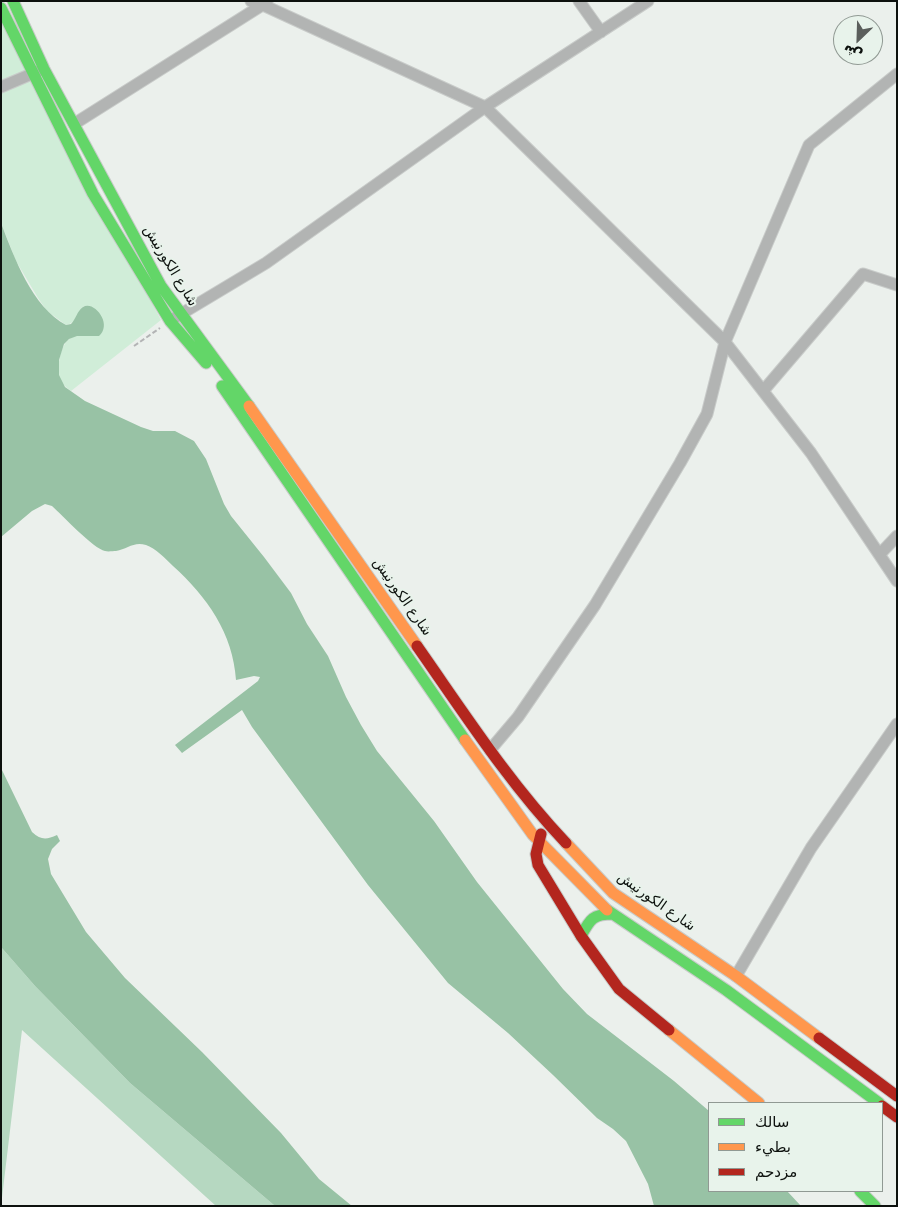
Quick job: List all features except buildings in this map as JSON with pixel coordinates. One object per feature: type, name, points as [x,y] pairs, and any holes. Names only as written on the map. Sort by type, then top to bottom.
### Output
[{"type":"main road","name":"شارع الكورنيش","points":[[13,1],[44,69],[161,286],[262,424],[490,750],[545,823],[612,893],[736,976],[897,1096]]},
{"type":"main road","name":"شارع الكورنيش","points":[[1,8],[93,194],[170,322],[214,373],[481,763],[539,841],[602,906],[726,990],[877,1102]]},
{"type":"main road","points":[[545,823],[536,854],[538,865],[581,936],[619,989],[758,1102]]},
{"type":"main road","points":[[581,936],[589,921],[599,913],[613,914]]},
{"type":"main road","name":"شارع الكورنيش","points":[[883,1106],[897,1118]]},
{"type":"main road","points":[[861,1192],[875,1206]]},
{"type":"street","points":[[251,1],[266,3],[485,107],[724,342],[812,453],[897,581]]},
{"type":"street","points":[[579,1],[600,32]]},
{"type":"street","points":[[170,322],[180,314],[266,263],[485,107],[648,1]]},
{"type":"street","points":[[74,124],[266,3]]},
{"type":"street","points":[[1,87],[44,69]]},
{"type":"street","points":[[490,750],[518,717],[594,605],[680,463],[707,414],[724,342],[809,145],[897,74]]},
{"type":"street","points":[[763,391],[863,274],[897,285]]},
{"type":"street","points":[[880,554],[897,536]]},
{"type":"street","points":[[736,976],[811,848],[897,724]]},
{"type":"path","points":[[134,346],[170,322]]},
{"type":"shaded area","points":[[1,21],[161,320],[71,391],[62,383],[59,376],[58,370],[63,347],[69,339],[76,336],[99,336],[84,306],[75,320],[66,325],[47,311],[16,261],[1,223]]},
{"type":"shaded area","points":[[1,223],[26,280],[43,306],[54,317],[66,325],[71,324],[81,309],[87,306],[97,310],[103,320],[103,331],[99,336],[77,336],[69,339],[64,344],[59,360],[59,375],[65,387],[85,401],[141,427],[153,431],[175,431],[194,441],[206,459],[224,504],[231,516],[291,593],[307,624],[328,656],[346,697],[377,751],[434,821],[477,882],[563,989],[587,1014],[674,1081],[708,1110],[708,1192],[788,1192],[801,1206],[654,1206],[648,1184],[626,1141],[597,1118],[508,1033],[448,983],[368,885],[252,727],[242,710],[182,753],[175,745],[258,681],[260,677],[254,676],[236,680],[234,663],[224,631],[197,590],[160,554],[146,545],[134,545],[116,551],[100,549],[52,506],[45,504],[32,511],[1,537]]},
{"type":"shaded area","points":[[1,768],[32,832],[38,837],[44,838],[57,835],[60,841],[52,849],[48,859],[51,874],[86,932],[125,978],[202,1052],[281,1133],[319,1179],[352,1206],[275,1206],[130,1083],[35,986],[1,947]]},
{"type":"shaded area","points":[[1,947],[35,986],[130,1083],[275,1206],[216,1206],[22,1030],[1,1206]]},
{"type":"traffic: fast","points":[[13,1],[44,69],[161,286],[249,406]]},
{"type":"traffic: fast","points":[[1,8],[93,194],[170,321],[206,363]]},
{"type":"traffic: fast","points":[[222,386],[465,740]]},
{"type":"traffic: fast","points":[[607,910],[726,990],[878,1102]]},
{"type":"traffic: fast","points":[[581,936],[587,925],[596,916],[613,914]]},
{"type":"traffic: fast","points":[[861,1192],[875,1206]]},
{"type":"traffic: slow","points":[[249,406],[417,646]]},
{"type":"traffic: slow","points":[[465,740],[533,835],[607,910]]},
{"type":"traffic: slow","points":[[566,843],[613,893],[736,976],[819,1038]]},
{"type":"traffic: slow","points":[[669,1030],[758,1102]]},
{"type":"traffic: jam","points":[[417,646],[506,772],[566,843]]},
{"type":"traffic: jam","points":[[541,834],[536,854],[538,865],[581,936],[619,989],[669,1030]]},
{"type":"traffic: jam","points":[[819,1038],[897,1096]]},
{"type":"traffic: jam","points":[[883,1107],[897,1117]]}]
